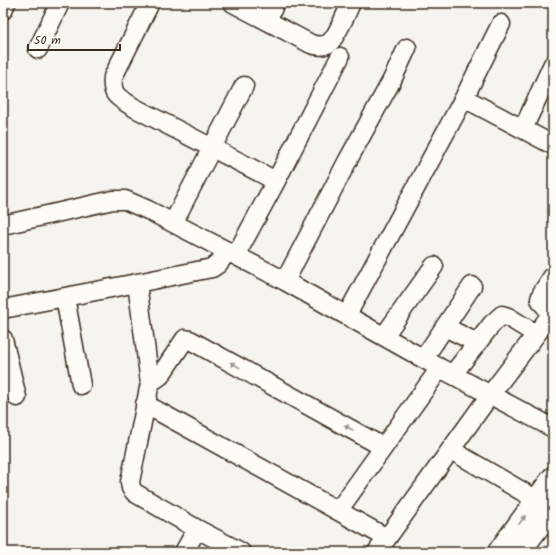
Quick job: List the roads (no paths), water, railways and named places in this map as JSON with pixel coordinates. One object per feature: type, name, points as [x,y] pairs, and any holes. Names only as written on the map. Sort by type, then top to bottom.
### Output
[{"type":"main road","points":[[519,552],[545,504],[553,478]]},
{"type":"main road","points":[[499,552],[545,504]]},
{"type":"street","points":[[3,10],[6,3]]},
{"type":"street","points":[[38,49],[60,3]]},
{"type":"street","points":[[150,3],[113,77],[112,88],[117,97],[133,107],[276,181]]},
{"type":"street","points":[[233,3],[310,44],[321,46],[330,43],[335,36],[351,3]]},
{"type":"street","points":[[267,21],[275,3]]},
{"type":"street","points":[[347,315],[464,98],[501,24]]},
{"type":"street","points":[[285,281],[348,160],[392,80],[406,48]]},
{"type":"street","points":[[3,309],[212,268],[218,264],[232,253],[276,181],[340,57]]},
{"type":"street","points":[[523,129],[553,64]]},
{"type":"street","points":[[173,223],[244,86]]},
{"type":"street","points":[[464,98],[553,145]]},
{"type":"street","points":[[3,225],[113,200],[125,200],[285,281],[553,428]]},
{"type":"street","points":[[384,336],[434,266]]},
{"type":"street","points":[[145,404],[338,510],[382,545],[490,394],[547,320],[550,314],[549,309],[542,304],[540,299],[542,293],[553,276]]},
{"type":"street","points":[[137,283],[150,383],[130,482],[131,488],[135,493],[197,529],[241,552]]},
{"type":"street","points":[[424,358],[472,286]]},
{"type":"street","points":[[65,297],[81,385]]},
{"type":"street","points":[[338,510],[383,447],[447,371],[477,343],[492,324],[502,315],[536,334]]},
{"type":"street","points":[[445,327],[477,343]]},
{"type":"street","points":[[3,338],[17,397]]},
{"type":"street","points":[[150,383],[160,376],[185,339],[190,340],[383,447]]},
{"type":"street","points":[[451,450],[545,504]]},
{"type":"street","points":[[184,552],[197,529]]}]
